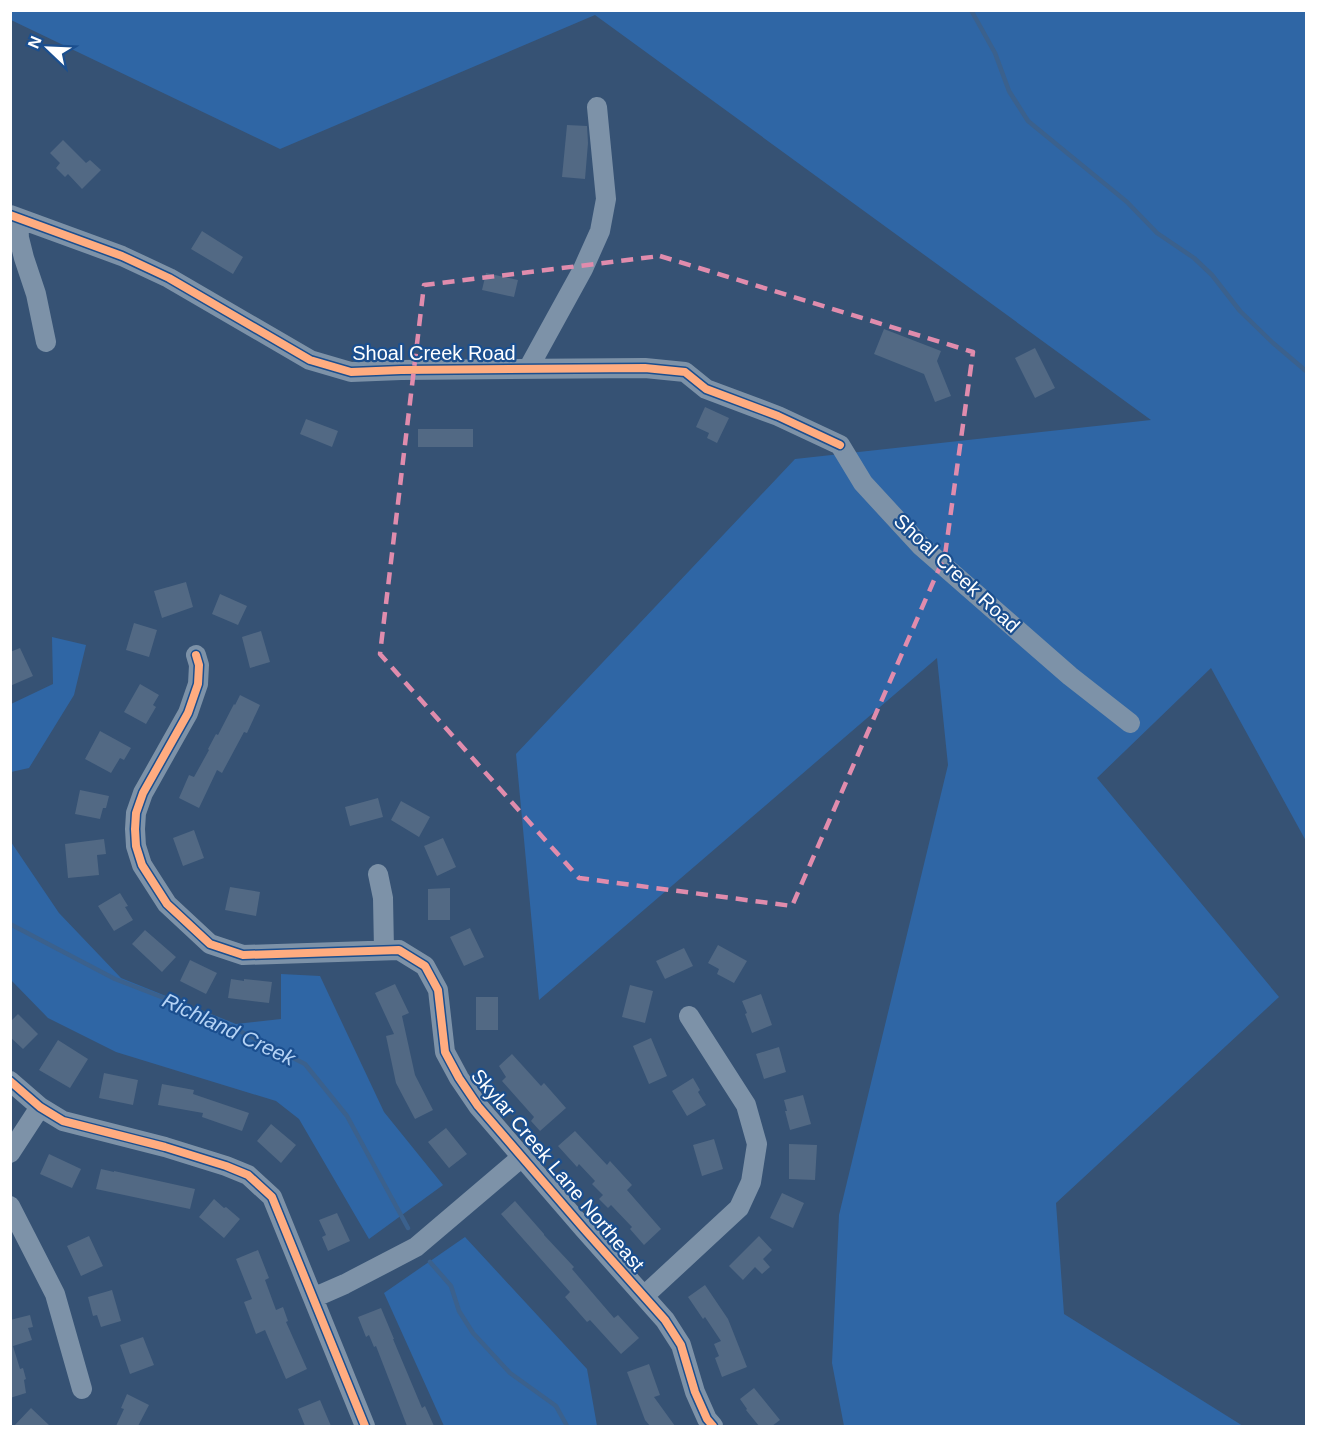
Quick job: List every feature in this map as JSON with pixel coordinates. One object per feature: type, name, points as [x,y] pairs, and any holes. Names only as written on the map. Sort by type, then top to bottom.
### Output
[{"type":"street","points":[[528,369],[583,269],[600,231],[606,199],[597,107]]},
{"type":"street","points":[[14,217],[36,294],[46,342]]},
{"type":"street","name":"Shoal Creek Road","points":[[14,217],[122,256],[170,278],[310,360],[351,372],[645,368],[685,372],[706,388],[778,416],[840,445],[863,483],[921,546],[1070,676],[1130,723]]},
{"type":"street","name":"Skylar Creek Lane Northeast","points":[[196,655],[199,665],[198,684],[188,713],[143,793],[136,813],[136,846],[142,865],[167,904],[210,944],[243,955],[399,950],[425,966],[438,990],[445,1052],[459,1078],[478,1106],[665,1320],[681,1345],[695,1392],[707,1419],[713,1426]]},
{"type":"street","points":[[378,874],[383,898],[384,950]]},
{"type":"street","points":[[644,1296],[739,1208],[751,1182],[757,1144],[746,1104],[689,1016]]},
{"type":"street","points":[[10,1082],[40,1107],[63,1121],[226,1166],[248,1175],[272,1197],[365,1426]]},
{"type":"street","points":[[10,1153],[40,1107]]},
{"type":"street","points":[[313,1298],[416,1247],[522,1157]]},
{"type":"street","points":[[10,1206],[55,1294],[82,1389]]},
{"type":"highlighted area","points":[[660,256],[973,352],[945,555],[792,906],[579,878],[380,654],[424,285]]},
{"type":"shaded area","points":[[10,11],[1306,11],[1306,841],[1211,668],[1097,778],[1279,997],[1056,1203],[1064,1314],[1243,1426],[844,1426],[832,1363],[839,1215],[948,765],[937,658],[539,1000],[516,754],[795,459],[1151,420],[595,15],[280,149],[11,20]]},
{"type":"shaded area","points":[[52,637],[86,645],[74,695],[29,768],[11,772],[11,704],[53,684]]},
{"type":"shaded area","points":[[11,842],[59,913],[121,978],[236,1024],[281,1019],[281,974],[320,976],[384,1112],[443,1185],[369,1239],[299,1119],[276,1101],[116,1052],[48,1018],[11,980]]},
{"type":"shaded area","points":[[465,1237],[587,1369],[597,1426],[444,1426],[384,1293]]},
{"type":"building","points":[[567,125],[587,126],[585,179],[562,177]]},
{"type":"building","points":[[63,140],[86,163],[90,160],[101,170],[82,189],[68,174],[65,177],[56,168],[60,163],[50,153]]},
{"type":"building","points":[[202,231],[243,257],[233,274],[191,249]]},
{"type":"building","points":[[486,273],[518,280],[514,297],[482,290]]},
{"type":"building","points":[[884,329],[941,351],[937,361],[951,396],[935,402],[924,374],[874,354]]},
{"type":"building","points":[[1035,348],[1055,388],[1035,398],[1015,358]]},
{"type":"building","points":[[705,407],[729,418],[717,443],[707,438],[709,433],[696,427]]},
{"type":"building","points":[[306,419],[338,431],[332,447],[300,434]]},
{"type":"building","points":[[418,429],[473,429],[473,447],[418,447]]},
{"type":"building","points":[[186,582],[193,607],[162,618],[154,591]]},
{"type":"building","points":[[220,594],[247,606],[238,625],[212,614]]},
{"type":"building","points":[[134,623],[157,630],[149,657],[126,650]]},
{"type":"building","points":[[261,631],[270,662],[250,668],[242,637]]},
{"type":"building","points":[[20,648],[33,676],[10,686],[10,652]]},
{"type":"building","points":[[140,684],[159,695],[153,705],[156,707],[146,724],[124,712]]},
{"type":"building","points":[[240,695],[260,705],[247,733],[244,732],[222,773],[217,770],[199,808],[179,798],[189,775],[194,777],[216,734],[218,735]]},
{"type":"building","points":[[100,731],[131,748],[124,760],[120,758],[111,773],[85,759]]},
{"type":"building","points":[[80,790],[109,796],[100,819],[75,814]]},
{"type":"building","points":[[378,798],[383,817],[350,826],[345,807]]},
{"type":"building","points":[[401,801],[430,817],[419,837],[391,820]]},
{"type":"building","points":[[194,830],[204,858],[183,866],[173,838]]},
{"type":"building","points":[[443,838],[456,867],[437,876],[424,846]]},
{"type":"building","points":[[104,839],[106,854],[97,855],[99,875],[68,878],[65,844]]},
{"type":"building","points":[[230,887],[260,892],[256,916],[225,910]]},
{"type":"building","points":[[450,888],[450,920],[428,920],[428,889]]},
{"type":"building","points":[[120,893],[133,920],[114,931],[98,906]]},
{"type":"building","points":[[470,928],[484,957],[464,966],[450,937]]},
{"type":"building","points":[[145,930],[176,957],[162,972],[132,944]]},
{"type":"building","points":[[718,945],[747,961],[734,983],[717,974],[719,969],[708,963]]},
{"type":"building","points":[[684,948],[693,966],[665,979],[656,961]]},
{"type":"building","points":[[190,960],[217,973],[206,994],[180,981]]},
{"type":"building","points":[[231,979],[272,982],[269,1003],[228,998]]},
{"type":"building","points":[[395,984],[409,1013],[402,1016],[415,1075],[433,1110],[415,1119],[396,1083],[386,1036],[394,1034],[375,993]]},
{"type":"building","points":[[630,985],[653,991],[645,1023],[622,1017]]},
{"type":"building","points":[[761,994],[772,1025],[752,1033],[742,1001]]},
{"type":"building","points":[[476,997],[498,997],[498,1030],[476,1030]]},
{"type":"building","points":[[18,1014],[38,1034],[23,1049],[10,1037],[10,1022]]},
{"type":"building","points":[[651,1038],[667,1076],[649,1084],[633,1046]]},
{"type":"building","points":[[58,1040],[88,1059],[70,1088],[39,1070]]},
{"type":"building","points":[[779,1047],[786,1072],[764,1079],[756,1054]]},
{"type":"building","points":[[512,1054],[541,1086],[544,1083],[566,1108],[540,1131],[531,1121],[534,1117],[502,1081],[506,1077],[499,1066]]},
{"type":"building","points":[[104,1073],[138,1080],[133,1105],[99,1098]]},
{"type":"building","points":[[693,1078],[706,1105],[687,1116],[672,1091]]},
{"type":"building","points":[[162,1084],[194,1090],[193,1094],[249,1113],[242,1131],[202,1117],[203,1113],[158,1105]]},
{"type":"building","points":[[803,1095],[811,1124],[790,1130],[784,1100]]},
{"type":"building","points":[[271,1124],[296,1145],[281,1163],[257,1141]]},
{"type":"building","points":[[446,1128],[467,1154],[449,1168],[428,1142]]},
{"type":"building","points":[[575,1131],[607,1165],[610,1161],[632,1185],[627,1190],[661,1229],[644,1245],[630,1229],[632,1227],[611,1205],[608,1208],[599,1199],[603,1195],[592,1184],[595,1181],[579,1164],[577,1167],[558,1146]]},
{"type":"building","points":[[714,1139],[723,1169],[702,1176],[693,1145]]},
{"type":"building","points":[[789,1144],[817,1145],[815,1180],[789,1179]]},
{"type":"building","points":[[49,1154],[81,1169],[72,1188],[40,1174]]},
{"type":"building","points":[[101,1169],[195,1189],[190,1209],[96,1189]]},
{"type":"building","points":[[782,1193],[804,1203],[793,1228],[770,1218]]},
{"type":"building","points":[[214,1199],[240,1219],[224,1238],[199,1217]]},
{"type":"building","points":[[515,1201],[574,1267],[572,1269],[614,1318],[618,1315],[639,1338],[621,1354],[590,1320],[587,1322],[565,1297],[570,1292],[501,1214]]},
{"type":"building","points":[[337,1213],[350,1241],[328,1251],[322,1237],[326,1235],[319,1220]]},
{"type":"building","points":[[89,1236],[103,1266],[81,1276],[67,1246]]},
{"type":"building","points":[[759,1236],[772,1250],[763,1259],[770,1267],[762,1274],[755,1267],[743,1280],[729,1266]]},
{"type":"building","points":[[258,1250],[269,1278],[265,1280],[276,1310],[283,1307],[288,1321],[286,1322],[307,1369],[286,1379],[265,1330],[256,1334],[244,1302],[252,1299],[236,1259]]},
{"type":"building","points":[[705,1285],[728,1319],[747,1367],[722,1377],[715,1358],[719,1356],[714,1344],[721,1341],[688,1297]]},
{"type":"building","points":[[112,1290],[121,1321],[101,1327],[97,1315],[93,1316],[88,1297]]},
{"type":"building","points":[[381,1308],[422,1408],[425,1406],[434,1426],[407,1426],[376,1346],[374,1347],[369,1335],[366,1337],[358,1317]]},
{"type":"building","points":[[30,1315],[33,1327],[28,1328],[32,1340],[10,1347],[10,1320]]},
{"type":"building","points":[[143,1337],[154,1365],[130,1374],[120,1345]]},
{"type":"building","points":[[13,1346],[20,1369],[23,1368],[26,1393],[10,1398],[10,1347]]},
{"type":"building","points":[[649,1364],[660,1395],[654,1397],[675,1426],[650,1426],[645,1420],[627,1372]]},
{"type":"building","points":[[754,1388],[780,1420],[772,1426],[759,1426],[740,1399]]},
{"type":"building","points":[[127,1394],[149,1405],[138,1426],[116,1426],[124,1409],[121,1408]]},
{"type":"building","points":[[320,1400],[331,1426],[305,1426],[298,1409]]},
{"type":"building","points":[[31,1408],[50,1426],[14,1426]]},
{"type":"waterway","points":[[971,10],[995,53],[1009,91],[1028,121],[1127,202],[1157,233],[1194,258],[1212,275],[1240,311],[1306,371]]},
{"type":"waterway","name":"Richland Creek","points":[[10,924],[115,979],[208,1015],[305,1064],[347,1116],[408,1228]]},
{"type":"waterway","name":"Richland Creek","points":[[430,1262],[451,1286],[459,1311],[473,1333],[510,1373],[556,1406],[567,1426]]},
{"type":"cycle path","points":[[10,215],[122,256],[169,278],[310,360],[351,372],[645,368],[685,372],[706,389],[778,416],[840,445]]},
{"type":"cycle path","points":[[196,655],[199,665],[198,684],[188,713],[143,793],[136,813],[136,846],[142,865],[167,904],[210,944],[243,955],[399,950],[425,966],[438,990],[445,1052],[459,1078],[478,1106],[665,1320],[681,1345],[695,1392],[707,1419],[713,1426]]},
{"type":"cycle path","points":[[10,1081],[40,1107],[63,1121],[165,1147],[226,1166],[248,1175],[272,1197],[365,1426]]}]
